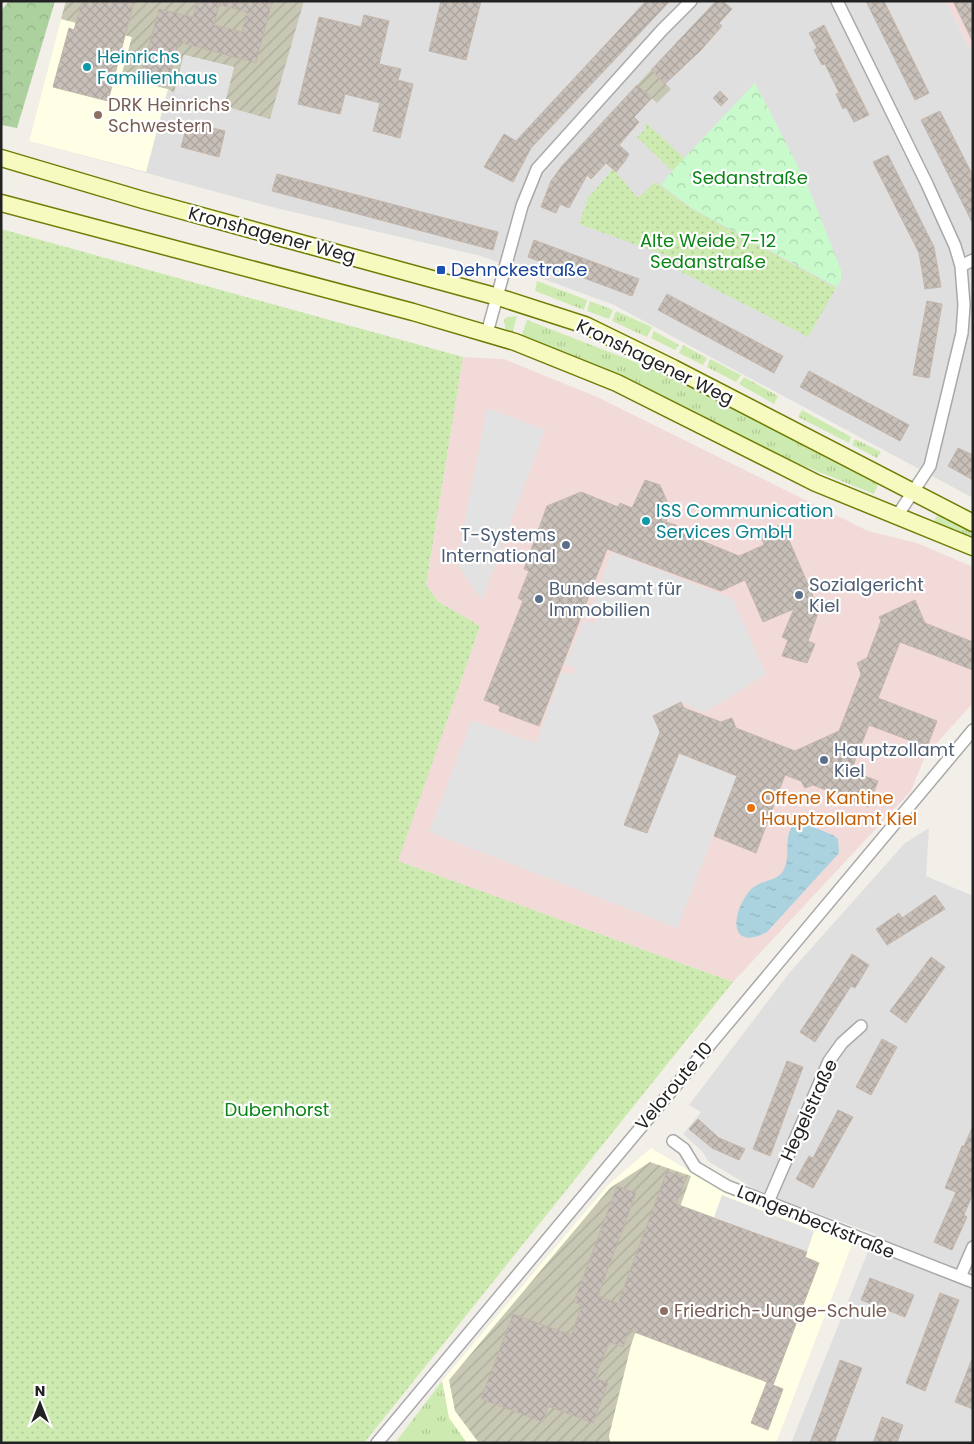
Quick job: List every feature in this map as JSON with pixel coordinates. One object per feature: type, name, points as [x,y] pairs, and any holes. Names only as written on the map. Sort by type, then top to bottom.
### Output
[{"type":"main road","name":"Kronshagener Weg","points":[[1,158],[143,200],[498,297],[585,326],[624,343],[973,523]]},
{"type":"main road","name":"Kronshagener Weg","points":[[1,203],[487,334],[570,362],[617,383],[816,483],[973,548]]},
{"type":"street","points":[[487,334],[522,206],[537,169],[662,30],[691,1]]},
{"type":"street","points":[[838,1],[927,184],[955,246],[961,266],[964,305],[962,332],[930,466],[897,516]]},
{"type":"street","points":[[961,266],[973,260]]},
{"type":"street","name":"Veloroute 10","points":[[377,1443],[973,730]]},
{"type":"street","name":"Hegelstraße","points":[[768,1202],[829,1061],[842,1043],[861,1026]]},
{"type":"street","name":"Langenbeckstraße","points":[[673,1141],[684,1149],[690,1161],[705,1175],[727,1186],[973,1282]]},
{"type":"street","points":[[960,1277],[973,1247]]},
{"type":"shaded area","points":[[66,1],[304,1],[270,119],[224,106],[234,67],[184,55],[174,93],[168,89],[121,77],[132,37],[61,19]]},
{"type":"shaded area","points":[[304,1],[946,1],[973,55],[973,498],[614,305],[481,256],[272,207],[29,141],[61,19],[173,93],[184,55],[270,119]]},
{"type":"shaded area","points":[[946,1],[973,1],[973,55]]},
{"type":"shaded area","name":"DRK Heinrichs Schwestern","points":[[61,19],[132,37],[122,77],[168,89],[146,172],[29,141]]},
{"type":"shaded area","points":[[184,55],[234,67],[224,106],[174,93]]},
{"type":"shaded area","points":[[651,70],[671,89],[657,103],[637,85]]},
{"type":"shaded area","points":[[463,357],[504,359],[597,397],[868,531],[917,543],[973,567],[973,703],[925,756],[911,791],[733,982],[397,861],[480,626],[439,602],[426,585]]},
{"type":"shaded area","points":[[487,408],[545,430],[482,600],[460,568],[459,551]]},
{"type":"shaded area","points":[[612,552],[733,599],[766,674],[704,713],[681,702],[653,715],[660,732],[624,825],[647,833],[679,753],[737,776],[677,928],[429,832],[472,720],[536,743],[562,671],[572,675],[575,668],[565,664],[584,620],[594,624],[600,610],[592,607]]},
{"type":"shaded area","points":[[929,828],[926,876],[973,896],[973,1443],[791,1443],[875,1234],[761,1193],[708,1161],[702,1151],[683,1134],[701,1112],[689,1105],[790,972],[905,843]]},
{"type":"shaded area","name":"Friedrich-Junge-Schule","points":[[651,1148],[716,1187],[853,1242],[776,1443],[467,1443],[449,1418],[442,1381],[609,1184]]},
{"type":"shaded area","points":[[650,1162],[691,1176],[631,1345],[609,1436],[610,1443],[479,1443],[455,1411],[449,1380],[610,1188]]},
{"type":"shaded area","points":[[722,1195],[814,1231],[807,1252],[714,1217]]},
{"type":"green space","points":[[9,1],[55,1],[17,128],[1,125],[1,11]]},
{"type":"green space","name":"Sedanstraße","points":[[755,83],[807,184],[841,270],[841,280],[837,287],[693,209],[661,185]]},
{"type":"green space","points":[[646,123],[684,158],[672,171],[637,137],[647,128],[644,125]]},
{"type":"green space","name":"Alte Weide 7-12 Sedanstraße","points":[[613,169],[638,198],[655,182],[690,208],[836,288],[808,337],[668,265],[670,257],[579,224],[588,198]]},
{"type":"green space","name":"Dubenhorst","points":[[1,229],[463,357],[426,585],[439,602],[480,626],[398,861],[733,982],[364,1443],[1,1443]]},
{"type":"green space","points":[[537,281],[587,300],[584,310],[535,291]]},
{"type":"green space","points":[[590,301],[613,310],[609,319],[587,311]]},
{"type":"green space","points":[[616,311],[652,327],[647,337],[612,321]]},
{"type":"green space","points":[[517,316],[512,334],[506,332],[504,320],[507,317]]},
{"type":"green space","points":[[527,320],[676,378],[878,484],[874,494],[767,451],[638,383],[521,337]]},
{"type":"green space","points":[[654,331],[679,345],[675,350],[651,338]]},
{"type":"green space","points":[[683,345],[707,358],[703,365],[679,353]]},
{"type":"green space","points":[[710,359],[741,375],[736,382],[707,367]]},
{"type":"green space","points":[[744,377],[778,396],[774,404],[739,384]]},
{"type":"green space","points":[[802,410],[851,437],[849,443],[798,417]]},
{"type":"green space","points":[[855,439],[881,452],[877,458],[852,445]]},
{"type":"green space","points":[[938,514],[973,530],[973,540],[933,523]]},
{"type":"green space","points":[[442,1381],[449,1418],[467,1443],[395,1443]]},
{"type":"water","points":[[798,821],[833,835],[838,839],[839,853],[767,932],[755,937],[746,937],[740,934],[737,928],[738,911],[742,902],[756,885],[776,878],[783,871],[786,865],[789,832]]},
{"type":"building","name":"Heinrichs Familienhaus","points":[[82,1],[134,1],[108,101],[53,87],[69,28],[74,30]]},
{"type":"building","points":[[197,1],[220,1],[214,25],[242,32],[247,12],[220,5],[221,1],[272,1],[256,63],[179,42],[168,82],[141,75],[159,9],[193,17]]},
{"type":"building","points":[[441,1],[481,1],[466,60],[429,51]]},
{"type":"building","points":[[646,1],[670,1],[531,148],[513,182],[484,167],[504,134],[516,141]]},
{"type":"building","points":[[716,1],[723,1],[732,9],[719,23],[722,26],[701,50],[665,84],[651,70]]},
{"type":"building","points":[[866,1],[884,1],[929,93],[915,100]]},
{"type":"building","points":[[953,1],[973,1],[973,42]]},
{"type":"building","points":[[364,15],[389,21],[379,64],[401,69],[398,80],[413,84],[400,138],[373,131],[380,103],[345,94],[340,114],[298,104],[319,17],[361,27]]},
{"type":"building","points":[[824,25],[869,115],[854,122],[846,107],[843,109],[836,94],[839,93],[825,64],[822,65],[814,50],[817,48],[809,33]]},
{"type":"building","points":[[637,85],[652,98],[634,117],[639,122],[619,145],[629,154],[625,161],[616,172],[606,163],[591,179],[587,175],[569,208],[560,204],[556,213],[541,207],[551,181],[562,166]]},
{"type":"building","points":[[720,91],[728,99],[721,106],[713,98]]},
{"type":"building","points":[[940,111],[973,176],[973,224],[921,120]]},
{"type":"building","points":[[188,122],[225,131],[219,157],[181,147]]},
{"type":"building","points":[[888,155],[934,247],[941,287],[925,289],[919,253],[873,162]]},
{"type":"building","points":[[277,174],[498,232],[493,250],[272,191]]},
{"type":"building","points":[[534,240],[639,279],[632,296],[528,257]]},
{"type":"building","points":[[667,294],[783,356],[774,373],[658,310]]},
{"type":"building","points":[[927,301],[942,304],[929,378],[913,375]]},
{"type":"building","points":[[809,371],[909,425],[900,441],[800,387]]},
{"type":"building","points":[[958,448],[973,455],[973,480],[948,466]]},
{"type":"building","points":[[645,480],[660,485],[670,508],[666,522],[676,525],[675,530],[739,556],[764,545],[760,534],[782,524],[819,610],[808,641],[815,644],[807,663],[782,656],[788,640],[782,637],[794,609],[763,622],[745,580],[721,591],[607,549],[539,726],[499,711],[500,706],[484,700],[523,601],[518,598],[529,571],[524,569],[547,506],[581,492],[618,507],[620,503],[632,508]]},
{"type":"building","points":[[915,600],[925,623],[973,642],[973,670],[900,642],[878,698],[937,721],[927,747],[869,725],[851,771],[878,781],[868,807],[813,785],[805,788],[801,781],[785,775],[756,853],[714,836],[737,776],[679,753],[647,833],[624,825],[660,732],[653,716],[681,702],[684,708],[721,722],[732,718],[736,728],[795,751],[839,731],[861,674],[857,663],[867,658],[881,621],[879,617]]},
{"type":"building","points":[[935,895],[945,909],[887,945],[876,929],[899,913],[902,918]]},
{"type":"building","points":[[852,954],[869,965],[855,988],[851,986],[815,1042],[800,1032]]},
{"type":"building","points":[[931,957],[945,967],[906,1023],[890,1011]]},
{"type":"building","points":[[882,1039],[897,1047],[871,1095],[856,1087]]},
{"type":"building","points":[[787,1061],[803,1067],[770,1156],[753,1149]]},
{"type":"building","points":[[838,1110],[853,1117],[813,1188],[796,1179],[809,1156],[813,1158]]},
{"type":"building","points":[[698,1119],[719,1138],[745,1149],[739,1160],[712,1148],[689,1129]]},
{"type":"building","points":[[973,1126],[973,1193],[964,1215],[967,1217],[952,1250],[934,1242],[956,1192],[945,1188],[962,1146],[964,1146]]},
{"type":"building","points":[[667,1171],[686,1178],[676,1204],[807,1252],[805,1257],[819,1263],[773,1385],[783,1389],[768,1430],[751,1423],[767,1382],[629,1330],[623,1347],[609,1342],[595,1378],[608,1383],[593,1423],[548,1406],[543,1422],[481,1399],[513,1314],[571,1335],[582,1305],[574,1302],[617,1186],[636,1193],[598,1296],[618,1303]]},
{"type":"building","points":[[870,1278],[914,1295],[905,1317],[861,1300]]},
{"type":"building","points":[[940,1293],[959,1300],[925,1391],[906,1383]]},
{"type":"building","points":[[973,1359],[973,1409],[955,1402]]},
{"type":"building","points":[[840,1360],[862,1368],[834,1443],[810,1443]]},
{"type":"building","points":[[882,1417],[903,1425],[897,1443],[873,1443]]},
{"type":"place","name":"Heinrichs Familienhaus","points":[[87,67]]},
{"type":"place","name":"DRK Heinrichs Schwestern","points":[[98,115]]},
{"type":"place","name":"Dehnckestraße","points":[[441,270]]},
{"type":"place","name":"ISS Communication Services GmbH","points":[[646,521]]},
{"type":"place","name":"T-Systems International","points":[[566,545]]},
{"type":"place","name":"Sozialgericht Kiel","points":[[799,595]]},
{"type":"place","name":"Bundesamt für Immobilien","points":[[539,599]]},
{"type":"place","name":"Hauptzollamt Kiel","points":[[824,760]]},
{"type":"place","name":"Offene Kantine Hauptzollamt Kiel","points":[[751,808]]},
{"type":"place","name":"Friedrich-Junge-Schule","points":[[664,1311]]}]
